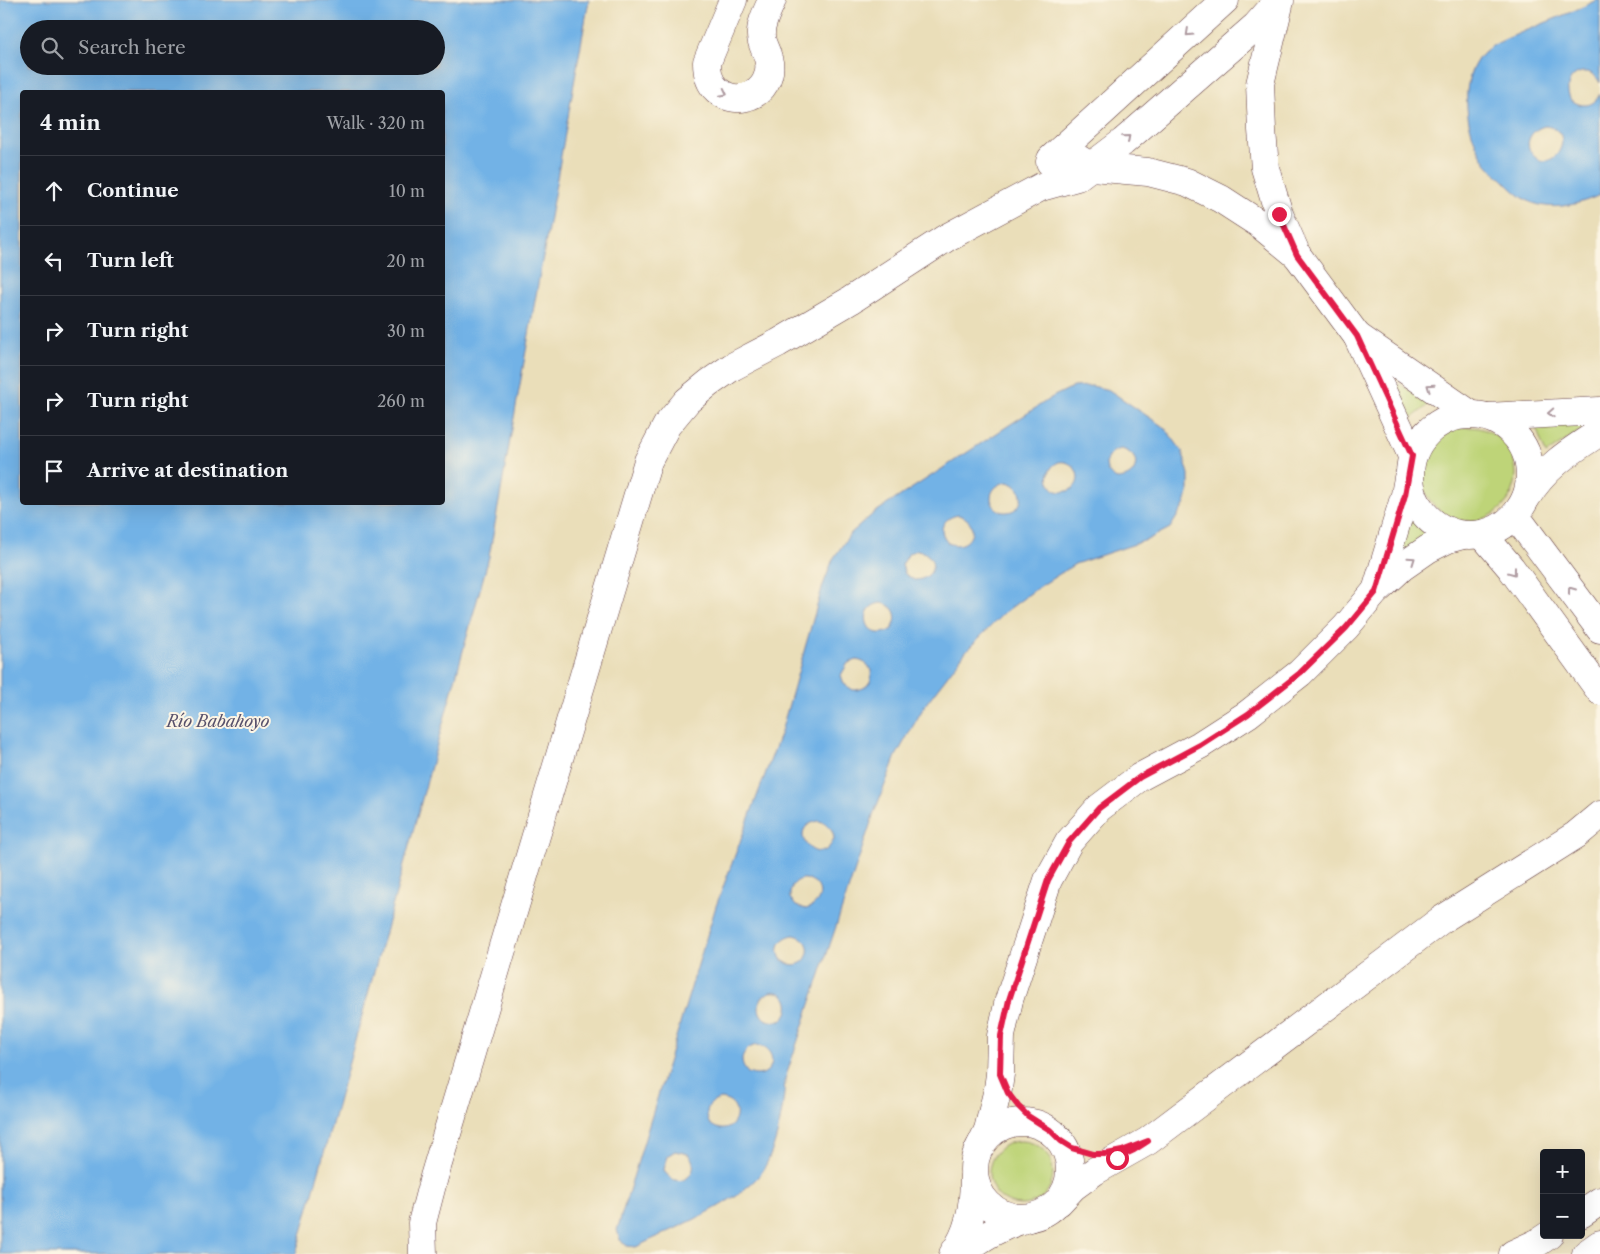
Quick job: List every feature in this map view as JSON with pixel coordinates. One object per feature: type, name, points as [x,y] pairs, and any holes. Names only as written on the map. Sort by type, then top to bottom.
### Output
[{"type":"street","points":[[733,0],[710,53],[707,62],[707,73],[717,90],[725,96],[735,98],[745,98],[754,94],[768,78],[769,62],[763,48],[761,32],[772,0]]},
{"type":"street","points":[[1041,187],[1051,159],[1225,0]]},
{"type":"street","points":[[422,1254],[422,1223],[440,1158],[648,461],[667,425],[687,401],[732,367],[778,343],[851,300],[946,238],[1041,187],[1077,178],[1123,142],[1256,26],[1280,0]]},
{"type":"street","points":[[1280,0],[1260,84],[1264,168],[1279,214],[1297,255],[1357,336],[1410,465],[1411,492],[1418,508],[1431,522],[1446,531],[1473,535],[1511,568],[1600,691]]},
{"type":"street","points":[[710,53],[716,44],[724,39],[735,36],[745,36],[755,40],[763,48]]},
{"type":"street","points":[[1062,150],[1092,167],[1148,172],[1187,182],[1221,199],[1258,223],[1297,255]]},
{"type":"street","points":[[1357,336],[1479,416],[1506,426],[1520,441],[1528,459],[1530,479],[1520,507]]},
{"type":"street","points":[[1376,592],[1405,495],[1410,465],[1421,439],[1434,426],[1451,417],[1600,411]]},
{"type":"street","points":[[953,1254],[969,1221],[974,1194],[976,1160],[988,1130],[998,1089],[1001,1036],[1009,1000],[1048,880],[1069,842],[1099,808],[1140,777],[1200,745],[1232,724],[1300,673],[1346,628],[1376,592],[1402,567],[1428,548],[1448,539],[1473,535],[1500,527],[1520,507],[1537,480],[1549,468],[1600,432]]},
{"type":"street","points":[[1520,507],[1600,629]]},
{"type":"street","points":[[960,1254],[985,1235],[1010,1223],[1046,1212],[1095,1170],[1148,1141],[1442,920],[1588,830],[1600,815]]},
{"type":"street","points":[[1000,1074],[1008,1093],[1018,1106],[1055,1136],[1068,1155],[1070,1171],[1067,1187],[1059,1202]]},
{"type":"street","points":[[981,1145],[991,1134],[1004,1126],[1020,1122],[1035,1124],[1081,1152],[1093,1154],[1122,1151],[1148,1141]]},
{"type":"street","points":[[974,1175],[978,1190],[986,1203],[998,1212],[1014,1218],[1030,1218]]},
{"type":"street","points":[[1585,1211],[1600,1201]]},
{"type":"street","points":[[1513,1254],[1543,1239]]},
{"type":"street","points":[[1586,1254],[1600,1244]]},
{"type":"green space","points":[[1393,381],[1432,402],[1407,422]]},
{"type":"green space","points":[[1590,424],[1546,454],[1535,425]]},
{"type":"green space","points":[[1469,427],[1487,431],[1502,441],[1512,456],[1516,474],[1512,492],[1502,507],[1487,517],[1469,521],[1451,517],[1436,507],[1426,492],[1422,474],[1426,456],[1436,441],[1451,431]]},
{"type":"green space","points":[[1411,517],[1428,537],[1397,559]]},
{"type":"green space","points":[[1021,1141],[1039,1147],[1047,1155],[1053,1173],[1047,1191],[1039,1199],[1021,1205],[1003,1199],[995,1191],[989,1173],[995,1155],[1003,1147]]},
{"type":"water","name":"Río Babahoyo","points":[[0,0],[589,0],[489,557],[296,1254],[0,1254]]},
{"type":"water","points":[[1600,0],[1600,83],[1595,76],[1583,72],[1576,74],[1572,78],[1568,91],[1571,100],[1584,105],[1595,101],[1600,93],[1600,195],[1584,201],[1559,206],[1533,203],[1521,196],[1489,166],[1480,152],[1469,124],[1467,93],[1469,78],[1483,53],[1492,46]],"holes":[[[1545,126],[1555,129],[1561,135],[1562,143],[1555,157],[1541,160],[1533,155],[1528,146],[1533,133]]]},
{"type":"water","points":[[1092,386],[1109,390],[1165,428],[1182,451],[1189,474],[1189,490],[1185,504],[1170,528],[1147,540],[1075,564],[1005,612],[967,650],[925,705],[896,756],[874,813],[785,1079],[778,1132],[762,1171],[743,1190],[714,1209],[636,1247],[627,1246],[620,1240],[617,1230],[716,906],[781,732],[822,588],[833,559],[850,534],[874,513],[1054,396],[1073,387]],"holes":[[[1121,449],[1128,452],[1135,461],[1134,471],[1124,478],[1117,479],[1112,476],[1106,467],[1106,462],[1111,454]],[[1059,462],[1066,462],[1075,469],[1078,479],[1073,488],[1061,492],[1052,487],[1048,476],[1053,466]],[[1007,482],[1014,485],[1021,494],[1021,499],[1016,509],[1003,512],[997,509],[991,501],[996,487]],[[958,515],[965,518],[970,523],[972,529],[968,540],[963,544],[957,545],[948,543],[942,530],[945,522]],[[918,550],[930,557],[932,567],[931,572],[927,576],[914,580],[905,574],[902,565],[909,553]],[[882,603],[890,607],[896,617],[892,629],[883,633],[870,629],[866,617],[874,605]],[[857,660],[864,662],[869,667],[872,677],[866,686],[853,690],[844,684],[841,675],[848,663]],[[819,821],[829,827],[834,838],[828,848],[821,852],[807,846],[803,831],[808,825]],[[801,879],[808,879],[814,882],[820,891],[817,902],[806,909],[796,906],[790,898],[791,889]],[[794,935],[807,944],[807,957],[803,962],[797,965],[789,964],[781,959],[779,947],[783,940]],[[770,992],[785,996],[788,1002],[786,1015],[781,1020],[765,1019],[759,1008],[761,1001]],[[757,1045],[765,1048],[770,1053],[772,1059],[768,1070],[763,1074],[757,1075],[748,1073],[742,1060],[745,1052]],[[722,1099],[735,1108],[735,1121],[731,1126],[725,1129],[717,1128],[709,1123],[707,1111],[710,1104]],[[675,1151],[688,1154],[693,1167],[687,1178],[676,1180],[669,1177],[664,1170],[667,1156]]]},
{"type":"route","points":[[1117,1158],[1148,1141],[1122,1151],[1107,1154],[1081,1152],[1072,1148],[1061,1141],[1050,1130],[1028,1116],[1018,1106],[1008,1093],[1000,1074],[1001,1036],[1009,1000],[1048,880],[1069,842],[1099,808],[1140,777],[1200,745],[1248,714],[1300,673],[1346,628],[1376,592],[1405,495],[1409,474],[1412,456],[1357,336],[1297,255],[1279,214]]}]
